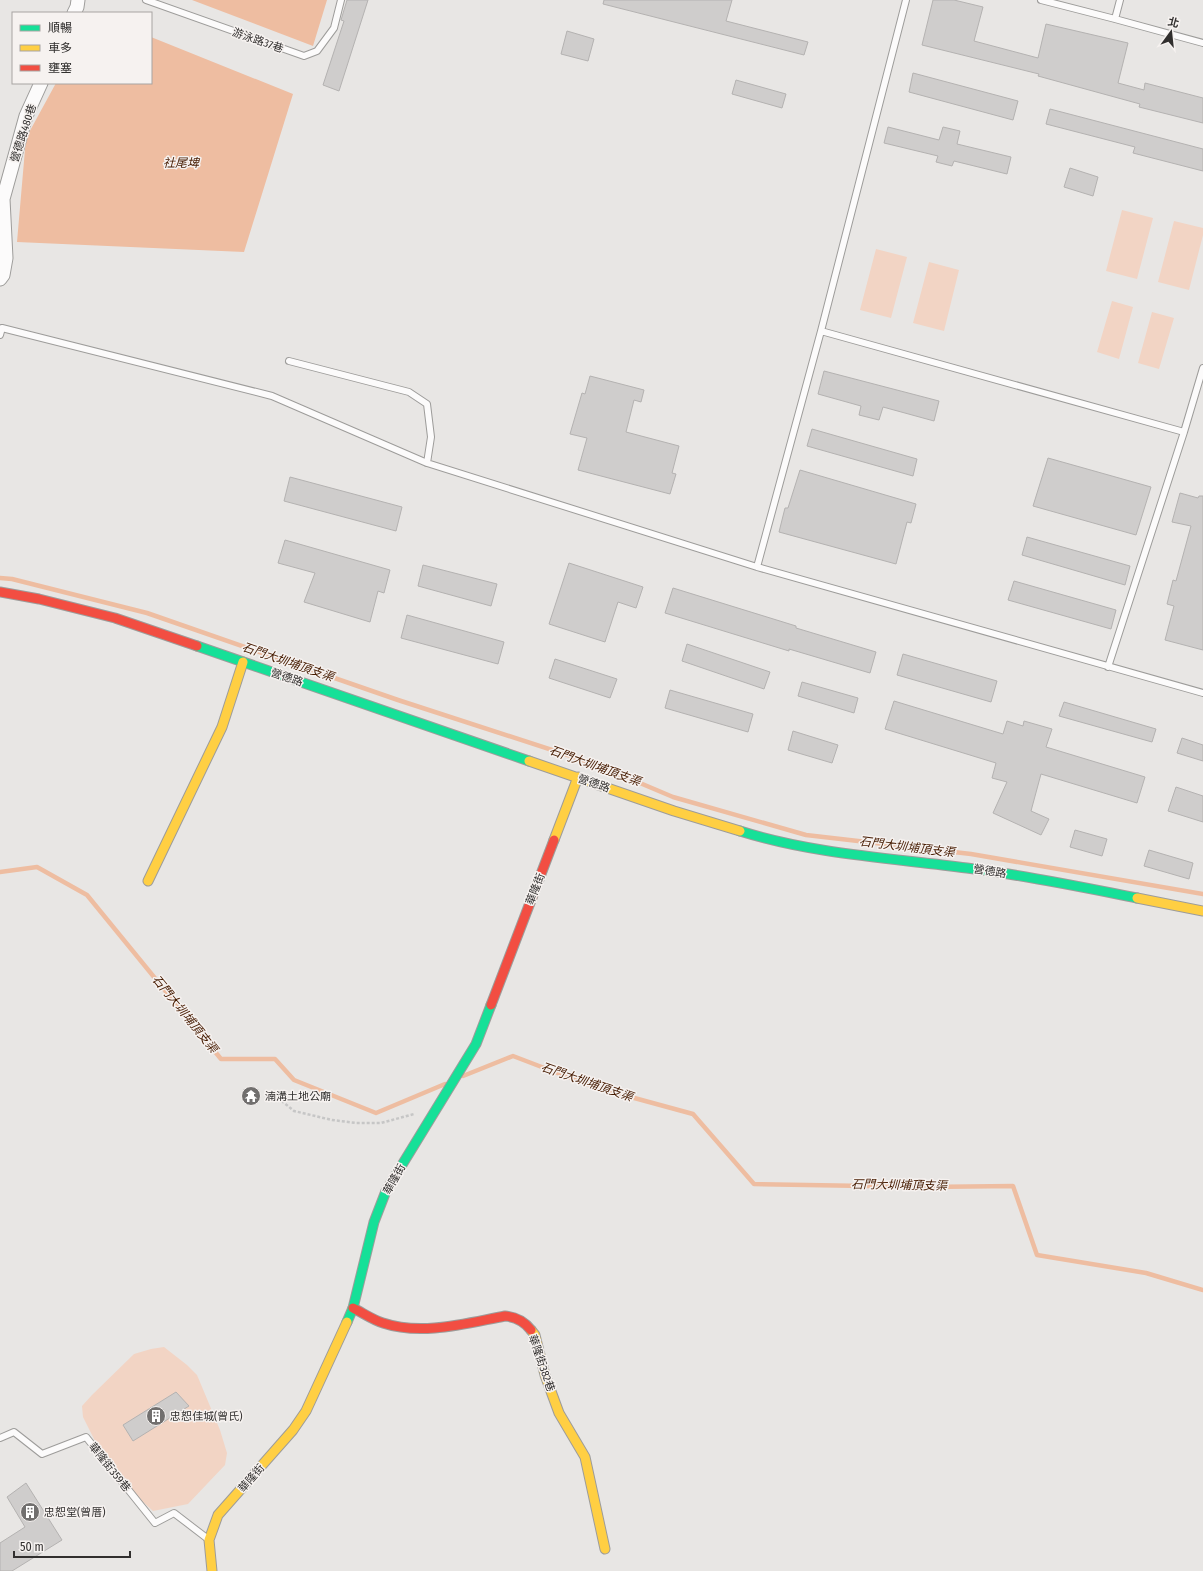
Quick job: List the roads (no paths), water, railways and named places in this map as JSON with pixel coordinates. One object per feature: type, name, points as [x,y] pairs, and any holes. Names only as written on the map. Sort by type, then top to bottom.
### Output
[{"type":"street","points":[[74,12],[78,0]]},
{"type":"street","name":"營德路480巷","points":[[0,279],[3,275],[6,258],[3,199],[26,116],[41,84]]},
{"type":"street","name":"營德路","points":[[0,592],[39,599],[115,618],[674,811],[768,840],[829,851],[969,868],[1058,882],[1203,911]]},
{"type":"street","points":[[148,881],[222,727],[243,662]]},
{"type":"street","name":"華隆街","points":[[212,1571],[209,1540],[218,1515],[293,1430],[306,1411],[353,1308],[374,1222],[386,1191],[476,1044],[578,777]]},
{"type":"street","name":"華隆街382巷","points":[[353,1308],[384,1323],[406,1328],[443,1326],[505,1316],[515,1318],[526,1324],[535,1335],[545,1375],[559,1413],[585,1456],[605,1549]]},
{"type":"lane","name":"游泳路37巷","points":[[146,0],[304,56],[318,51],[334,28],[341,0]]},
{"type":"lane","points":[[757,567],[821,331],[906,0]]},
{"type":"lane","points":[[1041,0],[1203,43]]},
{"type":"lane","points":[[1115,19],[1120,0]]},
{"type":"lane","points":[[0,335],[2,328],[272,396],[427,463],[757,567],[1203,693]]},
{"type":"lane","points":[[821,331],[1184,432]]},
{"type":"lane","points":[[289,361],[409,392],[427,404],[431,437],[427,463]]},
{"type":"lane","points":[[1108,667],[1184,432],[1203,368]]},
{"type":"lane","name":"華隆街359巷","points":[[0,1438],[14,1432],[42,1454],[86,1437],[155,1523],[174,1513],[209,1540]]},
{"type":"water","points":[[192,0],[327,0],[313,46]]},
{"type":"water","name":"社尾埤","points":[[152,37],[293,94],[244,252],[17,242],[26,138],[55,84],[152,84]]},
{"type":"waterway","name":"石門大圳埔頂支渠","points":[[0,578],[12,579],[147,613],[398,700],[595,764],[673,797],[806,835],[971,854],[1203,894]]},
{"type":"waterway","name":"石門大圳埔頂支渠","points":[[0,872],[37,867],[87,895],[221,1059],[275,1059],[294,1080],[376,1113],[445,1084]]},
{"type":"waterway","name":"石門大圳埔頂支渠","points":[[463,1076],[513,1056],[594,1087],[693,1114],[754,1184],[925,1187],[1013,1186],[1037,1255],[1146,1273],[1203,1290]]},
{"type":"place","name":"湳溝土地公廟","points":[[251,1096]]},
{"type":"place","name":"忠恕佳城(曾氏)","points":[[156,1416]]},
{"type":"place","name":"忠恕堂(曾厝)","points":[[30,1512]]}]
